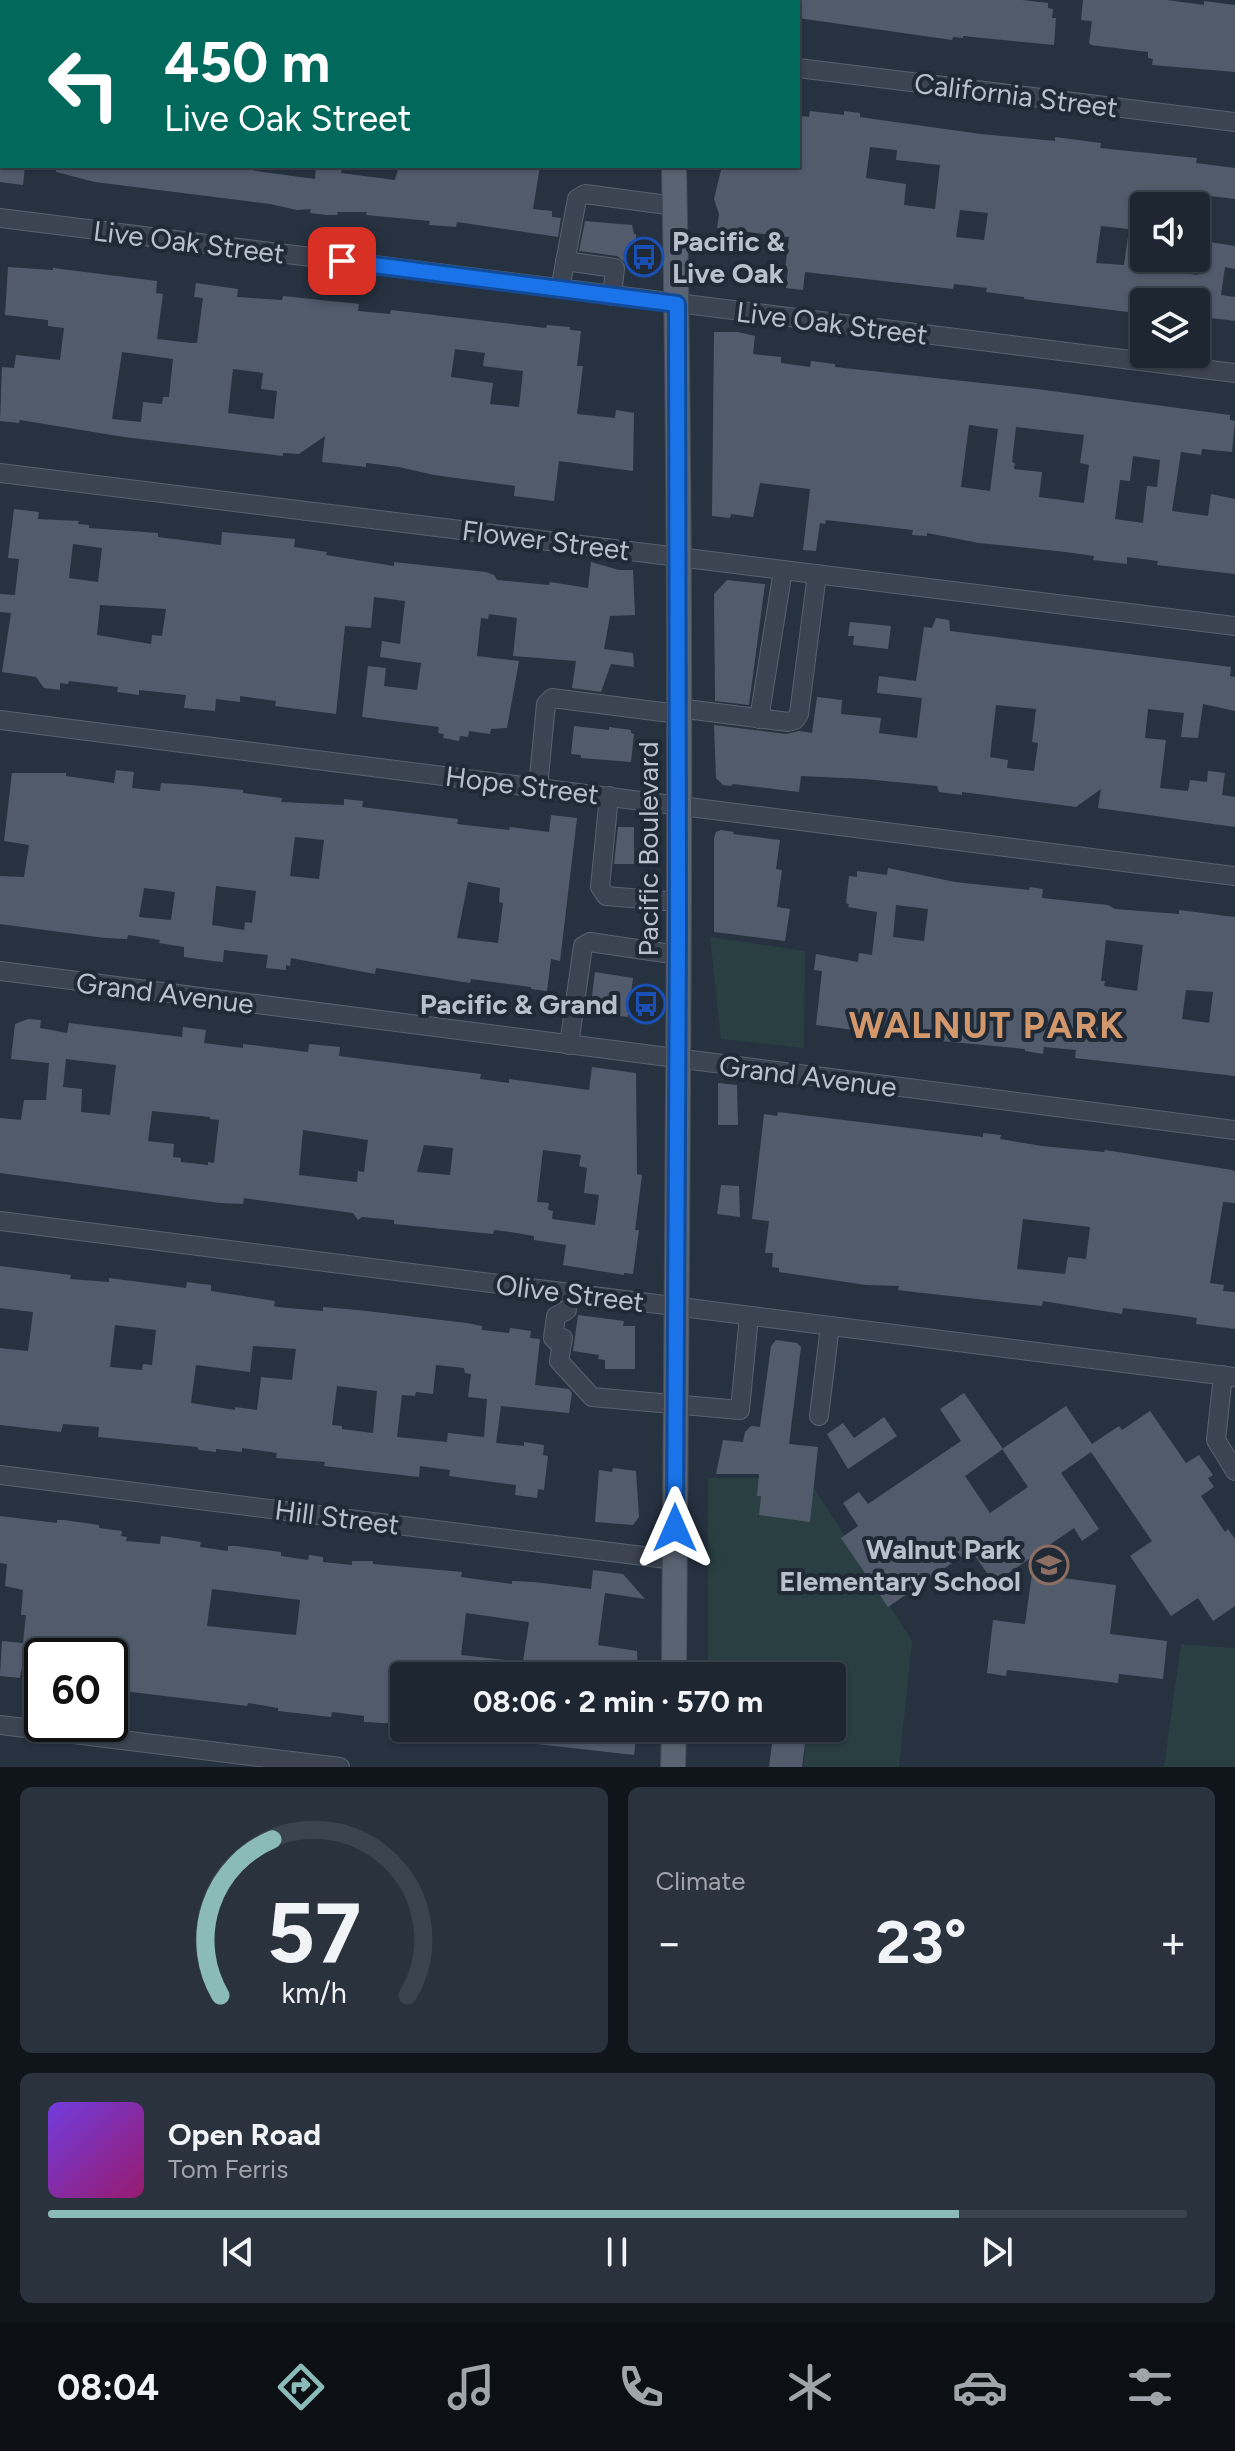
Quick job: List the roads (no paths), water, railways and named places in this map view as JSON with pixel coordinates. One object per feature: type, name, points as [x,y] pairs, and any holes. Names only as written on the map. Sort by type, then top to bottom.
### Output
[{"type":"main road","name":"Pacific Boulevard","points":[[674,168],[678,556],[674,1662]]},
{"type":"main road","points":[[673,1767],[674,1742]]},
{"type":"street","name":"California Street","points":[[800,68],[1235,122]]},
{"type":"street","points":[[560,289],[577,199],[585,194],[675,206]]},
{"type":"street","name":"Live Oak Street","points":[[0,218],[1235,373]]},
{"type":"street","points":[[565,261],[615,268],[612,296]]},
{"type":"street","name":"Flower Street","points":[[0,473],[1235,626]]},
{"type":"street","points":[[759,719],[783,570]]},
{"type":"street","points":[[538,787],[546,704],[552,698],[788,722],[795,720],[799,714],[817,574]]},
{"type":"street","name":"Hope Street","points":[[0,720],[1235,876]]},
{"type":"street","points":[[609,796],[600,887],[602,894],[678,902]]},
{"type":"street","points":[[569,1045],[583,946],[590,942],[678,955]]},
{"type":"street","name":"Grand Avenue","points":[[0,971],[1235,1130]]},
{"type":"street","name":"Olive Street","points":[[0,1221],[565,1322],[677,1307],[1229,1376]]},
{"type":"street","points":[[565,1322],[559,1361],[592,1397],[676,1403],[739,1416],[749,1316]]},
{"type":"street","points":[[819,1416],[830,1326]]},
{"type":"street","points":[[1229,1376],[1226,1419],[1216,1440],[1235,1471]]},
{"type":"street","name":"Hill Street","points":[[0,1475],[675,1560]]},
{"type":"street","points":[[0,1725],[340,1767]]},
{"type":"place","name":"Pacific & Live Oak","points":[[644,257]]},
{"type":"place","name":"Pacific & Grand","points":[[646,1004]]},
{"type":"place","name":"Walnut Park Elementary School","points":[[1049,1565]]},
{"type":"district","name":"WALNUT PARK","points":[[987,1025]]}]
